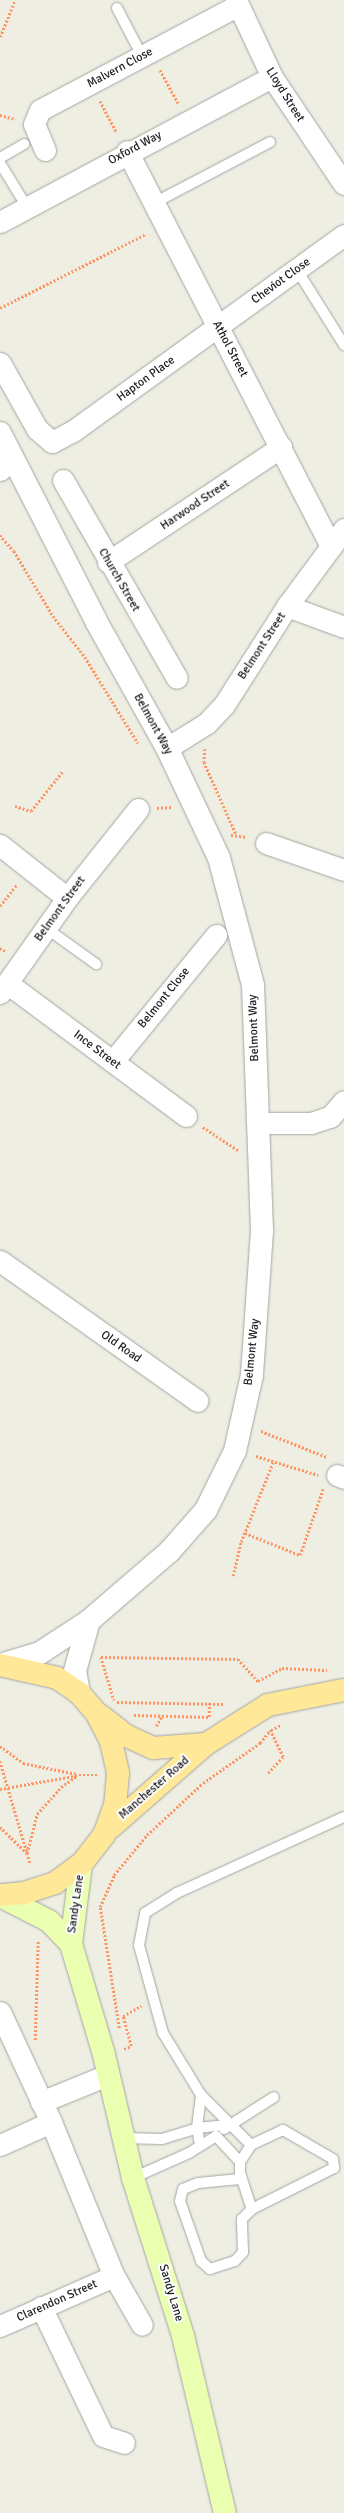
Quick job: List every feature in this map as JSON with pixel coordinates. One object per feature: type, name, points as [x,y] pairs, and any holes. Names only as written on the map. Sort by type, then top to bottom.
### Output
[{"type":"main road","points":[[0,1665],[57,1678],[107,1711],[111,1742],[118,1773],[115,1805],[104,1835],[82,1864],[55,1883],[24,1893],[0,1896]]},
{"type":"main road","name":"Manchester Road","points":[[104,1835],[132,1806],[206,1744],[268,1705],[340,1680]]},
{"type":"main road","name":"Manchester Road","points":[[107,1711],[127,1736],[153,1748],[206,1744]]},
{"type":"main road","name":"Sandy Lane","points":[[82,1864],[71,1944],[111,2060],[122,2138],[133,2178],[183,2336],[225,2513]]},
{"type":"main road","name":"Sandy Lane","points":[[0,1896],[39,1914],[71,1944]]},
{"type":"street","name":"Malvern Close","points":[[45,150],[34,124],[40,110],[146,54],[237,3]]},
{"type":"street","name":"Lloyd Street","points":[[237,3],[272,78],[344,184]]},
{"type":"street","name":"Oxford Way","points":[[0,222],[127,152],[272,78]]},
{"type":"street","name":"Athol Street","points":[[127,152],[281,447],[331,547]]},
{"type":"street","name":"Cheviot Close","points":[[218,328],[344,235]]},
{"type":"street","name":"Hapton Place","points":[[0,363],[37,428],[52,442],[73,431],[218,328]]},
{"type":"street","name":"Belmont Way","points":[[0,433],[6,464],[167,748],[220,858],[253,984],[262,1231],[252,1368],[238,1438],[206,1510],[170,1551],[89,1621],[40,1653],[0,1665]]},
{"type":"street","name":"Harwood Street","points":[[108,562],[281,447]]},
{"type":"street","name":"Church Street","points":[[63,480],[108,562],[176,678]]},
{"type":"street","name":"Belmont Street","points":[[167,748],[207,723],[224,705],[287,606],[344,529]]},
{"type":"street","points":[[287,606],[344,627]]},
{"type":"street","name":"Belmont Street","points":[[4,988],[67,898],[138,808]]},
{"type":"street","points":[[266,843],[344,870]]},
{"type":"street","points":[[0,845],[67,898]]},
{"type":"street","name":"Belmont Close","points":[[113,1061],[216,935]]},
{"type":"street","name":"Ince Street","points":[[4,988],[113,1061],[186,1116]]},
{"type":"street","points":[[269,1123],[312,1123],[330,1117],[344,1101]]},
{"type":"street","name":"Old Road","points":[[0,1261],[198,1401]]},
{"type":"street","name":"Belmont Way","points":[[79,1693],[75,1671],[80,1646],[89,1621]]},
{"type":"street","points":[[0,2012],[23,2058],[114,2276],[142,2325]]},
{"type":"street","points":[[41,2102],[111,2060]]},
{"type":"street","points":[[0,2145],[50,2122]]},
{"type":"street","name":"Clarendon Street","points":[[0,2326],[114,2276]]},
{"type":"street","points":[[41,2307],[103,2436],[124,2443]]},
{"type":"lane","points":[[117,8],[146,54]]},
{"type":"lane","points":[[154,203],[270,142]]},
{"type":"lane","points":[[0,158],[24,144]]},
{"type":"lane","points":[[0,163],[27,207]]},
{"type":"lane","points":[[297,270],[344,345]]},
{"type":"lane","points":[[46,928],[96,964]]},
{"type":"lane","points":[[251,2145],[227,2125],[201,2095],[163,2033],[139,1945],[145,1913],[177,1893],[344,1817]]},
{"type":"lane","points":[[200,2145],[197,2128],[201,2095]]},
{"type":"lane","points":[[133,2178],[216,2136],[227,2125],[274,2097]]},
{"type":"lane","points":[[122,2138],[162,2139],[197,2128],[227,2125]]},
{"type":"lane","points":[[240,2178],[198,2183],[183,2189],[180,2201],[201,2261],[210,2269],[235,2261],[243,2252],[242,2219],[252,2209],[334,2168],[334,2159],[283,2130],[251,2145],[240,2162],[240,2178],[252,2209]]},
{"type":"lane","points":[[216,2136],[240,2162]]},
{"type":"path","points":[[0,37],[15,0]]},
{"type":"path","points":[[146,54],[188,120]]},
{"type":"path","points":[[90,83],[127,152]]},
{"type":"path","points":[[0,308],[165,224]]},
{"type":"path","points":[[0,535],[14,551],[52,616],[85,657],[141,748]]},
{"type":"path","points":[[207,723],[204,762],[236,834]]},
{"type":"path","points":[[15,806],[31,811],[62,772]]},
{"type":"path","points":[[138,808],[176,807],[174,801]]},
{"type":"path","points":[[0,906],[30,868]]},
{"type":"path","points":[[186,1116],[259,1164]]},
{"type":"path","points":[[238,1438],[258,1430],[339,1462],[336,1477],[300,1555],[245,1533]]},
{"type":"path","points":[[233,1576],[245,1533],[272,1461],[336,1477]]},
{"type":"path","points":[[80,1646],[101,1657],[238,1659],[258,1681],[282,1668],[340,1680]]},
{"type":"path","points":[[101,1657],[115,1702]]},
{"type":"path","points":[[107,1711],[115,1702],[224,1704]]},
{"type":"path","points":[[147,1716],[209,1717],[210,1703]]},
{"type":"path","points":[[120,2035],[100,1907],[114,1875],[147,1835],[186,1799],[260,1743],[270,1730],[283,1757],[268,1773]]},
{"type":"path","points":[[0,1746],[23,1763],[79,1775]]},
{"type":"path","points":[[0,1761],[30,1863]]},
{"type":"path","points":[[27,1853],[37,1814],[61,1788],[79,1775]]},
{"type":"path","points":[[0,1789],[79,1775],[103,1775]]},
{"type":"path","points":[[0,1827],[27,1853]]},
{"type":"path","points":[[23,2058],[38,2036],[38,1941]]},
{"type":"path","points":[[111,2060],[131,2046],[123,2016],[153,2000]]},
{"type":"path","points":[[111,2060],[121,2042]]}]
